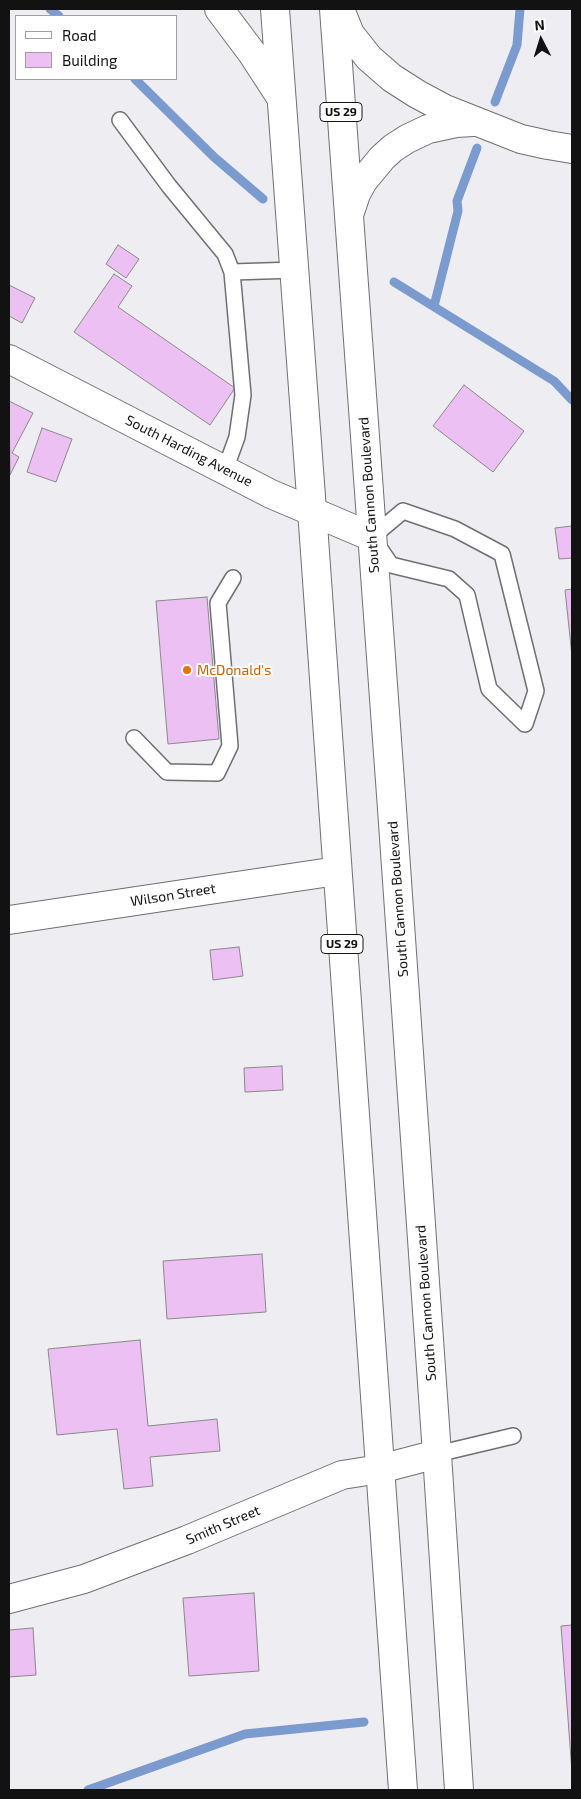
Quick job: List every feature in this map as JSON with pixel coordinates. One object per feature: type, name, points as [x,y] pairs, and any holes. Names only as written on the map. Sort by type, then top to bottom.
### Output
[{"type":"main road","points":[[219,9],[252,53],[282,98]]},
{"type":"main road","name":"US 29","points":[[275,9],[403,1790]]},
{"type":"main road","name":"South Cannon Boulevard","points":[[334,9],[437,1454],[459,1790]]},
{"type":"main road","points":[[340,9],[346,25],[356,42],[384,71],[426,100],[445,110],[572,161]]},
{"type":"main road","points":[[349,216],[362,181],[393,148],[414,135],[437,126],[456,123],[481,123]]},
{"type":"main road","points":[[521,139],[572,149]]},
{"type":"main road","name":"South Harding Avenue","points":[[9,359],[271,494],[372,537]]},
{"type":"main road","name":"Wilson Street","points":[[9,920],[337,871]]},
{"type":"main road","name":"Smith Street","points":[[9,1599],[84,1579],[187,1540],[342,1475],[437,1454]]},
{"type":"lane","points":[[120,120],[169,186],[225,254],[232,272],[243,395],[237,437],[225,470]]},
{"type":"lane","points":[[232,272],[295,270]]},
{"type":"lane","points":[[403,511],[455,529],[502,554],[536,691],[525,724],[488,688],[467,595],[449,579],[391,565],[372,537],[403,511]]},
{"type":"lane","points":[[134,738],[167,772],[217,773],[230,746],[218,603],[233,578]]},
{"type":"lane","points":[[437,1454],[513,1436]]},
{"type":"building","points":[[118,245],[139,259],[126,278],[106,264]]},
{"type":"building","points":[[114,274],[132,286],[118,307],[235,388],[210,425],[74,332]]},
{"type":"building","points":[[9,285],[35,298],[22,323],[9,316]]},
{"type":"building","points":[[464,385],[524,431],[493,472],[433,426]]},
{"type":"building","points":[[9,401],[33,413],[12,453],[19,457],[10,475]]},
{"type":"building","points":[[42,428],[72,439],[56,482],[27,472]]},
{"type":"building","points":[[572,526],[572,558],[559,559],[555,528]]},
{"type":"building","points":[[572,589],[572,656],[565,590]]},
{"type":"building","name":"McDonald's","points":[[207,597],[219,739],[168,744],[156,601]]},
{"type":"building","points":[[239,947],[243,976],[213,980],[210,950]]},
{"type":"building","points":[[282,1066],[283,1090],[245,1092],[244,1068]]},
{"type":"building","points":[[262,1254],[266,1312],[167,1319],[163,1261]]},
{"type":"building","points":[[140,1340],[148,1426],[217,1419],[220,1451],[150,1457],[153,1486],[124,1489],[117,1429],[57,1435],[48,1349]]},
{"type":"building","points":[[254,1593],[259,1671],[189,1676],[183,1598]]},
{"type":"building","points":[[572,1625],[572,1772],[561,1626]]},
{"type":"building","points":[[33,1628],[36,1675],[9,1677],[9,1630]]},
{"type":"waterway","points":[[50,9],[58,15]]},
{"type":"waterway","points":[[495,102],[517,45],[520,9]]},
{"type":"waterway","points":[[136,80],[214,157],[263,199]]},
{"type":"waterway","points":[[434,306],[458,211],[457,201],[477,148]]},
{"type":"waterway","points":[[394,282],[554,381],[572,400]]},
{"type":"waterway","points":[[88,1790],[245,1734],[364,1722]]},
{"type":"place","name":"McDonald's","points":[[187,670]]}]
